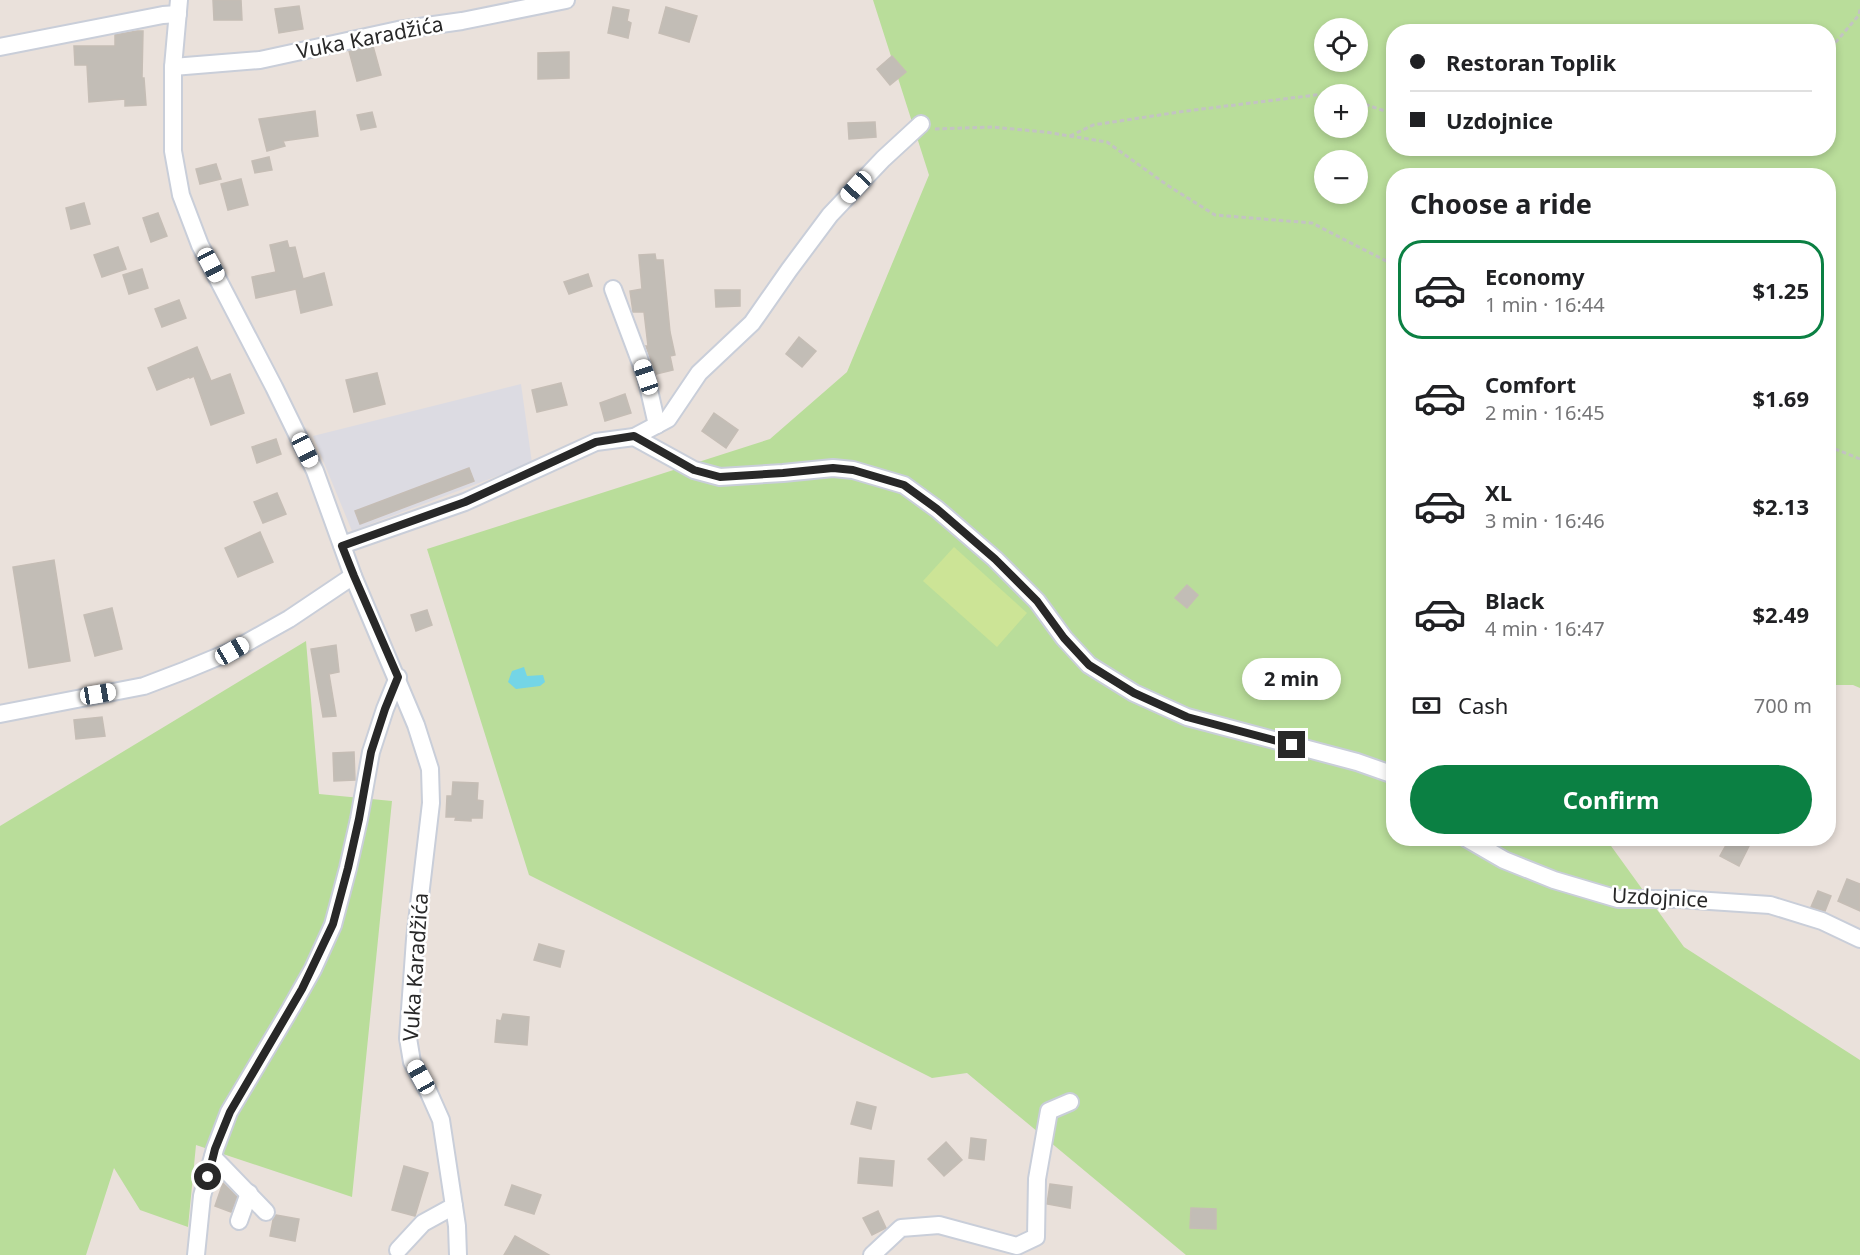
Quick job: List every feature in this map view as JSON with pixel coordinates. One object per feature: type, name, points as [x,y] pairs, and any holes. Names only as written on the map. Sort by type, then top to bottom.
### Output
[{"type":"street","name":"Vuka Karadžića","points":[[173,67],[260,60],[398,30],[462,21],[566,0]]},
{"type":"street","name":"Vuka Karadžića","points":[[179,7],[173,67],[173,151],[182,195],[200,245],[315,471],[354,576],[398,677],[430,769],[431,803],[415,939],[408,1038],[412,1062],[441,1119],[454,1206],[458,1255]]},
{"type":"street","points":[[0,47],[163,15],[179,7]]},
{"type":"street","points":[[342,546],[465,502],[596,442],[634,436],[668,419],[699,373],[752,323],[830,215],[883,159],[918,127]]},
{"type":"street","points":[[613,289],[646,377],[657,425]]},
{"type":"street","points":[[634,436],[694,470],[720,477],[833,468],[853,470],[904,485],[937,509],[995,559],[1037,601],[1064,638],[1089,665],[1134,693],[1187,717],[1357,762],[1386,773]]},
{"type":"street","points":[[0,714],[144,686],[176,674],[232,651],[289,619],[354,576]]},
{"type":"street","points":[[196,1255],[202,1196],[213,1157],[230,1112],[308,979],[333,924],[355,839],[371,752],[398,677]]},
{"type":"street","name":"Uzdojnice","points":[[1480,846],[1504,860],[1554,880],[1618,899],[1680,899],[1770,905],[1822,921],[1860,939]]},
{"type":"street","points":[[872,1255],[901,1228],[939,1224],[1017,1246],[1036,1237],[1037,1179],[1049,1111],[1070,1102]]},
{"type":"street","points":[[213,1157],[266,1212]]},
{"type":"street","points":[[238,1221],[249,1193]]},
{"type":"street","points":[[398,1250],[423,1223],[454,1206]]},
{"type":"path","points":[[1836,43],[1858,15],[1860,9]]},
{"type":"path","points":[[1070,136],[1093,125],[1314,95]]},
{"type":"path","points":[[1368,105],[1386,111]]},
{"type":"path","points":[[918,127],[992,126],[1107,142],[1167,185],[1215,215],[1312,223],[1386,261]]},
{"type":"path","points":[[1836,449],[1860,459]]},
{"type":"shaded area","points":[[521,384],[532,463],[352,531],[313,436]]},
{"type":"green space","points":[[873,0],[1860,0],[1860,688],[1853,685],[1836,685],[1836,168],[1386,168],[1386,846],[1611,846],[1684,947],[1860,1060],[1860,1255],[1186,1255],[967,1073],[932,1078],[529,875],[427,549],[770,439],[847,372],[929,175]]},
{"type":"green space","points":[[954,547],[1027,613],[997,647],[923,581]]},
{"type":"green space","points":[[306,641],[319,794],[392,801],[352,1197],[196,1145],[188,1227],[140,1210],[114,1168],[86,1255],[0,1255],[0,826]]},
{"type":"water","points":[[524,667],[527,676],[543,675],[545,682],[540,686],[516,689],[508,682],[512,671]]},
{"type":"building","points":[[213,0],[241,0],[242,20],[214,20]]},
{"type":"building","points":[[299,6],[303,29],[279,33],[275,9]]},
{"type":"building","points":[[613,7],[629,10],[627,21],[631,23],[628,38],[608,33]]},
{"type":"building","points":[[666,7],[697,16],[689,42],[659,33]]},
{"type":"building","points":[[143,31],[142,78],[144,78],[146,105],[125,106],[125,99],[89,102],[87,65],[75,65],[74,46],[115,46],[115,35]]},
{"type":"building","points":[[373,46],[381,75],[357,81],[349,51]]},
{"type":"building","points":[[569,52],[569,78],[538,79],[538,53]]},
{"type":"building","points":[[892,56],[906,72],[890,85],[877,69]]},
{"type":"building","points":[[315,111],[318,136],[283,141],[285,146],[267,151],[259,119]]},
{"type":"building","points":[[372,112],[376,127],[361,130],[357,115]]},
{"type":"building","points":[[875,122],[876,137],[849,139],[848,123]]},
{"type":"building","points":[[269,157],[272,170],[255,173],[252,161]]},
{"type":"building","points":[[216,164],[221,179],[200,184],[196,169]]},
{"type":"building","points":[[241,179],[248,205],[228,210],[221,184]]},
{"type":"building","points":[[84,203],[90,224],[71,229],[66,208]]},
{"type":"building","points":[[158,213],[167,236],[151,242],[143,218]]},
{"type":"building","points":[[287,241],[289,248],[295,247],[303,279],[324,273],[332,305],[301,313],[296,289],[256,298],[252,277],[276,272],[270,245]]},
{"type":"building","points":[[118,247],[126,269],[102,277],[94,255]]},
{"type":"building","points":[[655,254],[656,260],[663,260],[670,332],[675,355],[670,356],[673,370],[656,374],[646,346],[648,346],[644,312],[633,312],[630,291],[642,289],[639,255]]},
{"type":"building","points":[[142,269],[148,288],[129,294],[123,275]]},
{"type":"building","points":[[588,274],[592,286],[569,294],[564,282]]},
{"type":"building","points":[[715,290],[740,290],[740,306],[716,307]]},
{"type":"building","points":[[179,300],[186,318],[162,327],[155,309]]},
{"type":"building","points":[[799,337],[816,351],[802,367],[786,354]]},
{"type":"building","points":[[197,347],[211,381],[230,374],[244,413],[211,425],[194,376],[157,390],[148,368]]},
{"type":"building","points":[[377,373],[385,404],[354,412],[346,380]]},
{"type":"building","points":[[561,383],[567,405],[537,412],[532,390]]},
{"type":"building","points":[[625,394],[631,413],[605,421],[600,403]]},
{"type":"building","points":[[714,413],[738,430],[726,448],[702,431]]},
{"type":"building","points":[[276,439],[281,454],[257,463],[252,447]]},
{"type":"building","points":[[469,468],[474,481],[360,524],[355,511]]},
{"type":"building","points":[[277,493],[286,514],[263,523],[254,502]]},
{"type":"building","points":[[260,532],[273,562],[238,577],[225,548]]},
{"type":"building","points":[[54,560],[70,661],[29,668],[13,567]]},
{"type":"building","points":[[1187,585],[1198,595],[1187,608],[1175,598]]},
{"type":"building","points":[[112,608],[122,649],[95,656],[84,615]]},
{"type":"building","points":[[427,610],[432,625],[416,631],[411,615]]},
{"type":"building","points":[[336,645],[339,672],[329,674],[336,716],[323,717],[311,649]]},
{"type":"building","points":[[102,717],[105,736],[76,739],[74,720]]},
{"type":"building","points":[[354,752],[355,780],[334,781],[333,753]]},
{"type":"building","points":[[453,782],[478,783],[477,800],[483,801],[482,818],[471,818],[471,821],[446,817],[447,796],[452,796]]},
{"type":"building","points":[[1726,846],[1749,846],[1739,866],[1720,856]]},
{"type":"building","points":[[1847,879],[1860,884],[1860,911],[1838,901]]},
{"type":"building","points":[[1818,891],[1831,896],[1825,911],[1811,907]]},
{"type":"building","points":[[539,944],[564,951],[560,967],[534,960]]},
{"type":"building","points":[[503,1014],[529,1017],[527,1045],[495,1042],[497,1020],[501,1021]]},
{"type":"building","points":[[857,1102],[876,1107],[871,1129],[851,1124]]},
{"type":"building","points":[[971,1138],[986,1140],[984,1160],[969,1158]]},
{"type":"building","points":[[946,1142],[962,1160],[944,1176],[928,1159]]},
{"type":"building","points":[[860,1158],[894,1161],[892,1186],[858,1183]]},
{"type":"building","points":[[404,1166],[428,1173],[415,1216],[392,1210]]},
{"type":"building","points":[[223,1183],[237,1197],[231,1212],[215,1206]]},
{"type":"building","points":[[1050,1184],[1072,1187],[1070,1208],[1047,1204]]},
{"type":"building","points":[[512,1185],[541,1195],[534,1214],[505,1205]]},
{"type":"building","points":[[1191,1208],[1216,1209],[1216,1229],[1190,1228]]},
{"type":"building","points":[[878,1211],[886,1228],[872,1235],[863,1218]]},
{"type":"building","points":[[276,1215],[299,1219],[295,1241],[270,1236]]},
{"type":"building","points":[[515,1236],[549,1255],[504,1255]]},
{"type":"route","points":[[208,1177],[215,1149],[230,1112],[313,969],[333,924],[359,819],[371,752],[398,677],[342,546],[465,502],[596,442],[634,436],[694,470],[720,477],[833,468],[853,470],[904,485],[937,509],[995,559],[1037,601],[1064,638],[1089,665],[1134,693],[1187,717],[1292,745]]}]
